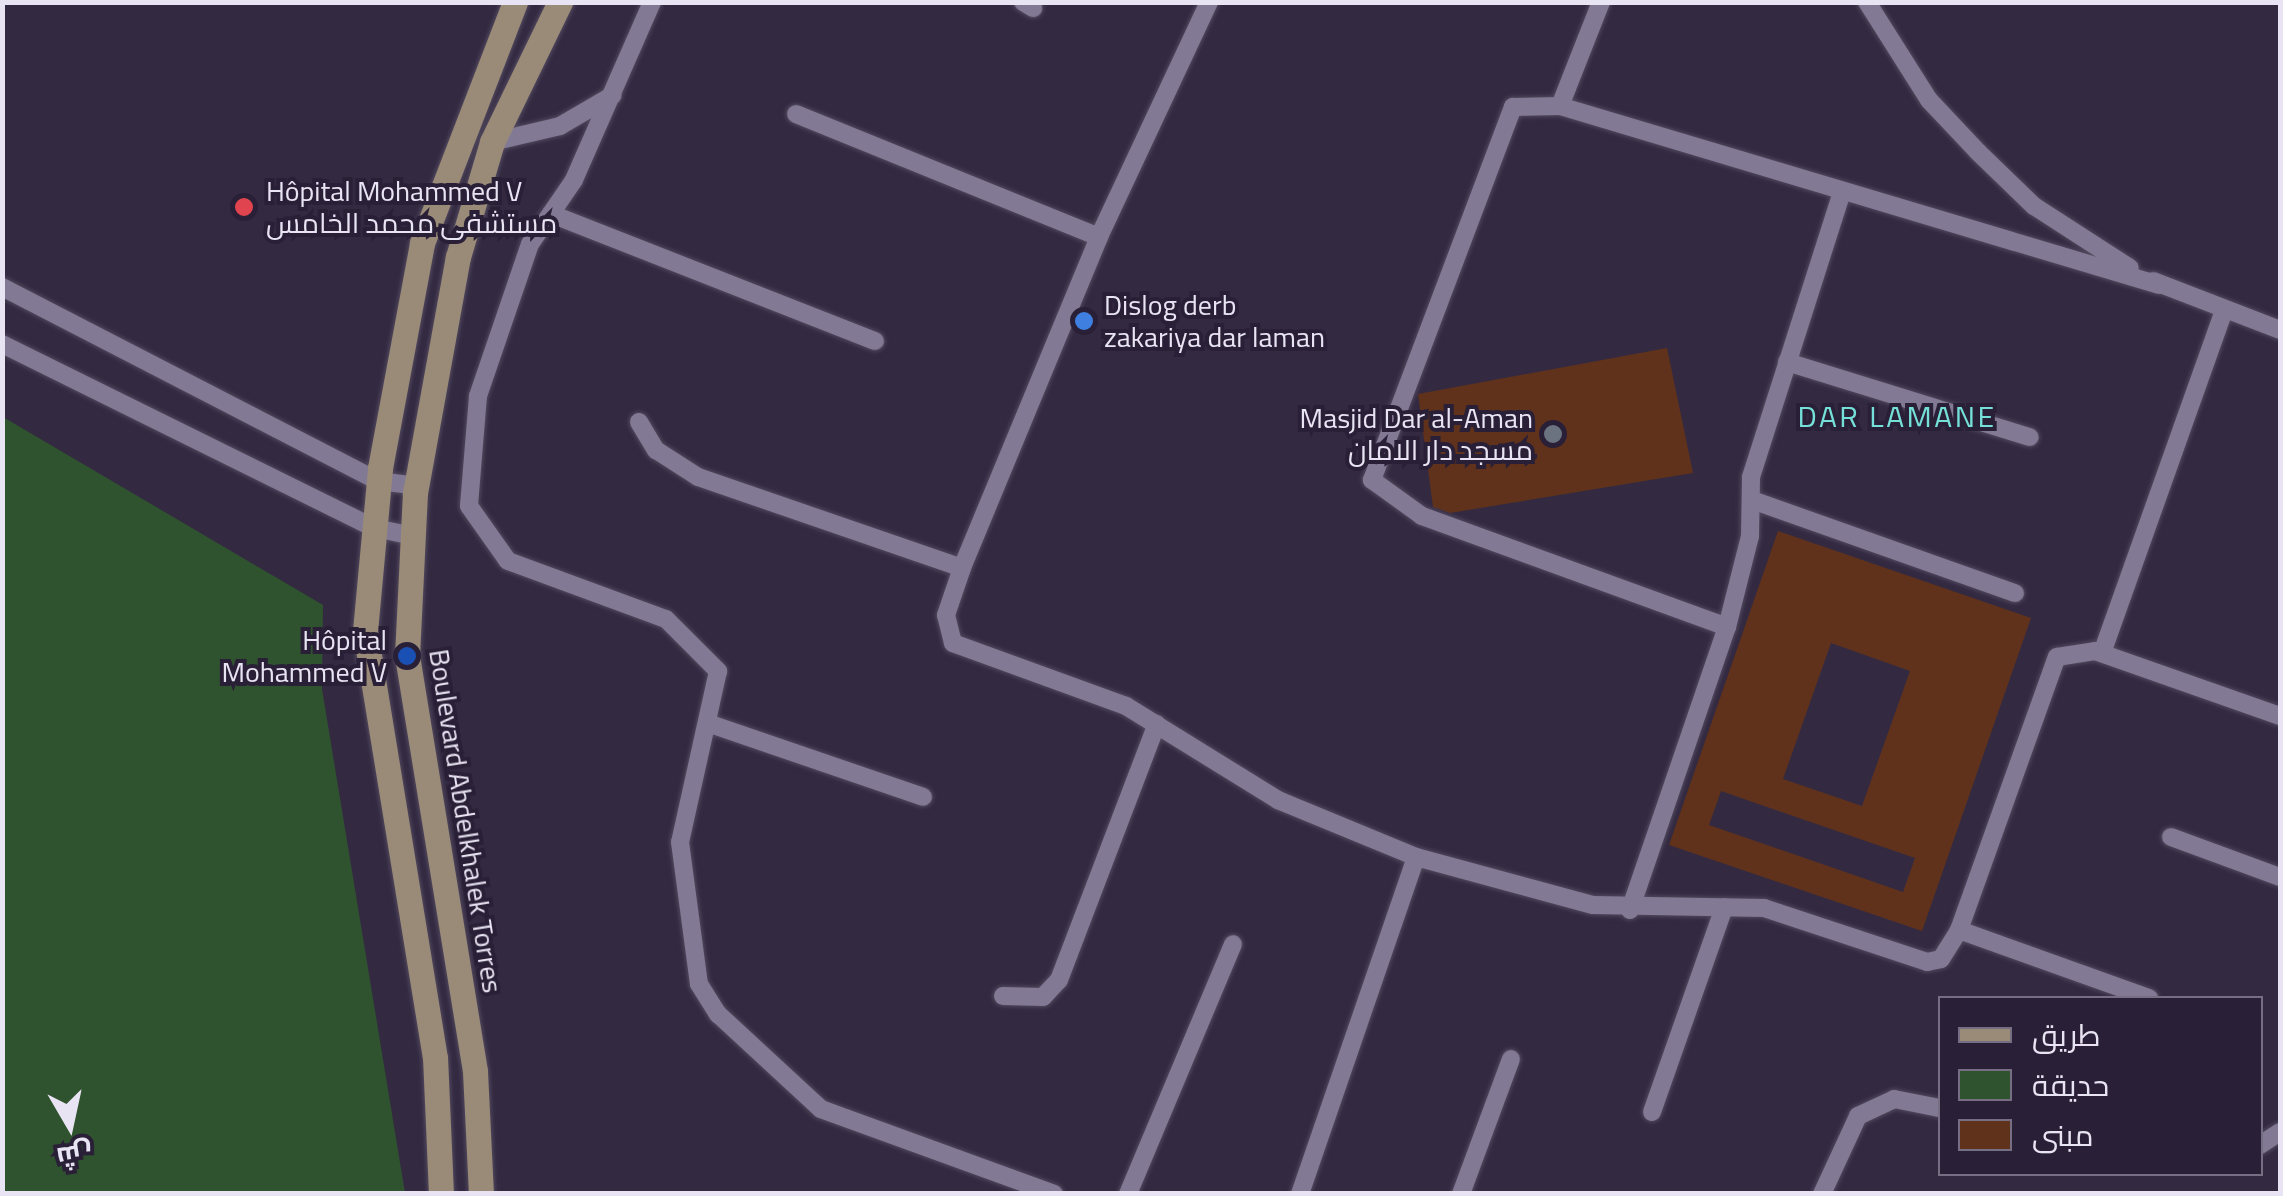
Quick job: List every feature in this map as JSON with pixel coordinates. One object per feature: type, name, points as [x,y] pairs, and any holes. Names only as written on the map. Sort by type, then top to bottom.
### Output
[{"type":"street","points":[[441,1194],[426,999],[364,659],[378,481],[422,243],[515,2]]},
{"type":"street","name":"Boulevard Abdelkhalek Torres","points":[[481,1194],[476,1070],[406,656],[412,536],[416,486],[458,257],[492,142],[560,2]]},
{"type":"street","points":[[652,2],[613,95],[551,214],[530,244],[478,396],[469,506],[508,561],[692,636],[718,671],[712,724],[680,842],[707,1000],[786,1086],[820,1109],[1054,1194]]},
{"type":"street","points":[[1209,2],[1098,237],[962,568],[946,615],[953,643],[1157,724],[1278,800],[1416,857],[1630,910],[1764,908],[1927,962],[1940,959],[1960,930],[2054,660],[2102,653],[2280,716]]},
{"type":"street","points":[[1560,106],[1600,2]]},
{"type":"street","points":[[1866,2],[1911,76],[1978,152],[2034,206],[2159,284],[2222,313],[2280,330]]},
{"type":"street","points":[[492,142],[549,130],[613,95]]},
{"type":"street","points":[[1727,627],[1422,516],[1372,480],[1513,107],[1560,106],[2159,284]]},
{"type":"street","points":[[796,114],[1098,237]]},
{"type":"street","points":[[1630,910],[1727,627],[1752,500],[1787,362],[1842,191]]},
{"type":"street","points":[[551,214],[875,342]]},
{"type":"street","points":[[2,287],[378,481],[416,486]]},
{"type":"street","points":[[2102,653],[2222,313]]},
{"type":"street","points":[[2,344],[375,528],[412,536]]},
{"type":"street","points":[[1787,362],[2030,437]]},
{"type":"street","points":[[639,422],[656,450],[698,477],[962,568]]},
{"type":"street","points":[[1752,500],[2016,593]]},
{"type":"street","points":[[712,724],[922,797]]},
{"type":"street","points":[[1003,996],[1043,997],[1059,980],[1157,724]]},
{"type":"street","points":[[2172,837],[2280,877]]},
{"type":"street","points":[[1300,1194],[1416,857]]},
{"type":"street","points":[[1652,1112],[1724,906]]},
{"type":"street","points":[[1960,930],[2143,996]]},
{"type":"street","points":[[1128,1194],[1232,944]]},
{"type":"street","points":[[1461,1194],[1512,1059]]},
{"type":"street","points":[[1822,1194],[1858,1116],[1894,1099],[1938,1108]]},
{"type":"green space","points":[[3,417],[323,605],[322,689],[405,1193],[3,1193]]},
{"type":"building","name":"Masjid Dar al-Aman مسجد دار الامان","points":[[1667,348],[1693,473],[1450,513],[1433,507],[1418,394]]},
{"type":"building","points":[[1778,531],[2031,618],[1922,931],[1669,845]],"holes":[[[1831,643],[1910,671],[1862,806],[1783,779]],[[1721,791],[1915,858],[1903,892],[1709,825]]]},
{"type":"place","name":"Hôpital Mohammed V مستشفى محمد الخامس","points":[[244,207]]},
{"type":"place","name":"Dislog derb zakariya dar laman","points":[[1084,321]]},
{"type":"place","name":"Masjid Dar al-Aman مسجد دار الامان","points":[[1553,434]]},
{"type":"place","name":"Hôpital Mohammed V","points":[[407,656]]},
{"type":"district","name":"DAR LAMANE","points":[[1897,416]]}]
